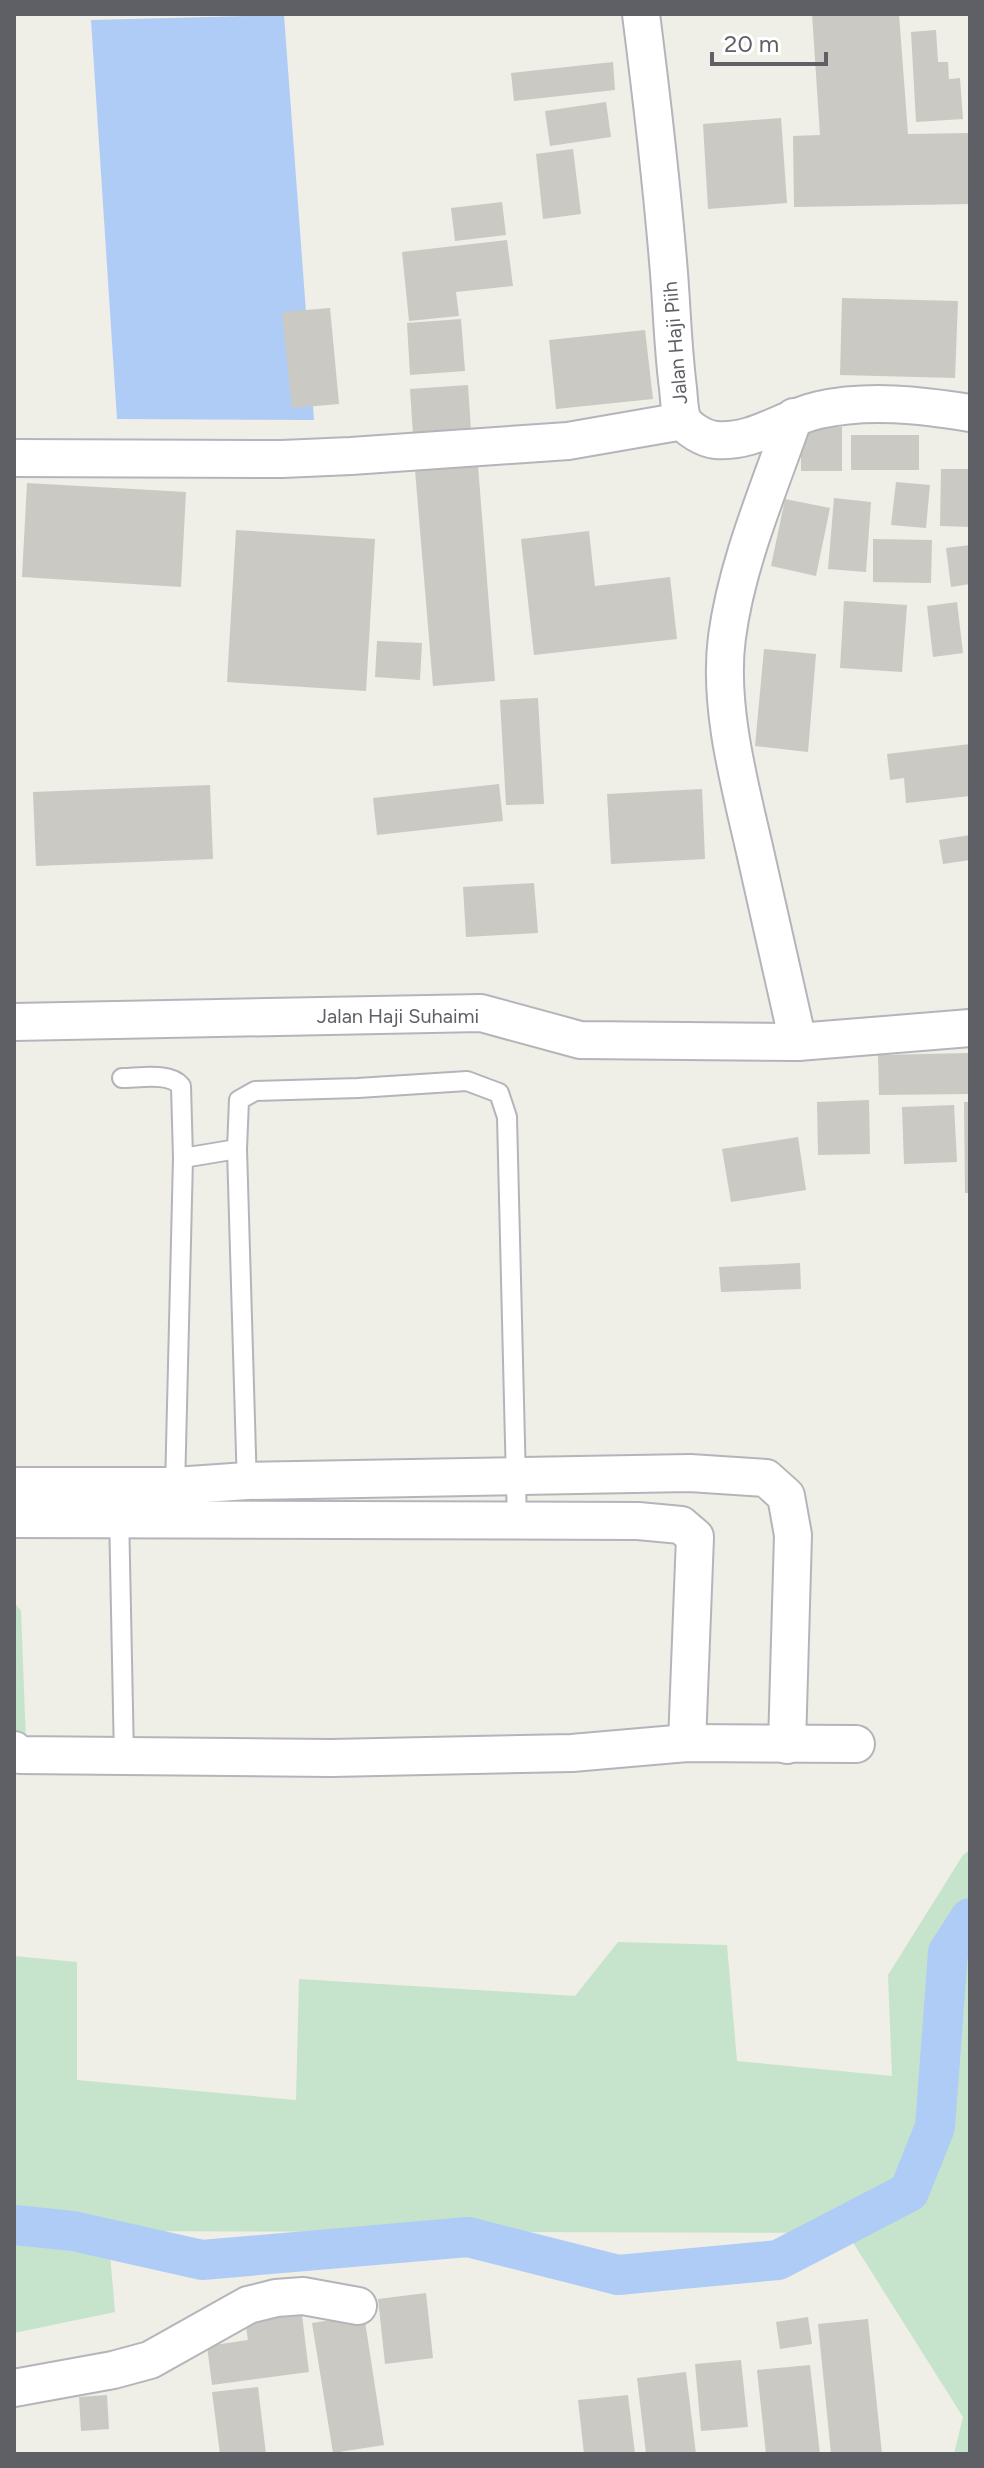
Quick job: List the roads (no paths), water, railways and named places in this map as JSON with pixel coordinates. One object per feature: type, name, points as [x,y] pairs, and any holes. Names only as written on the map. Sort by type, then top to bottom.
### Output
[{"type":"street","name":"Jalan Haji Piih","points":[[641,14],[657,138],[675,369],[683,421],[713,440],[730,440],[764,433],[794,417],[822,409],[888,405],[934,407],[970,413]]},
{"type":"street","points":[[794,417],[746,555],[732,608],[726,640],[725,682],[739,782],[798,1042]]},
{"type":"street","points":[[14,458],[337,457],[568,441],[683,421]]},
{"type":"street","name":"Jalan Haji Suhaimi","points":[[14,1022],[481,1013],[580,1040],[798,1042],[970,1028]]},
{"type":"street","points":[[681,1525],[690,1473]]},
{"type":"street","points":[[14,1519],[119,1520],[247,1481],[690,1473],[766,1478],[786,1496],[793,1535],[787,1745]]},
{"type":"street","points":[[395,1479],[396,1520]]},
{"type":"street","points":[[14,1486],[119,1484],[175,1502],[248,1518],[517,1523],[638,1521],[681,1525],[695,1537],[687,1743]]},
{"type":"street","points":[[14,1750],[20,1755],[124,1758],[331,1758],[542,1754],[687,1743],[856,1744]]},
{"type":"street","points":[[14,2388],[150,2360],[248,2305],[276,2298],[303,2296],[358,2306]]},
{"type":"lane","points":[[122,1078],[168,1078],[181,1086],[183,1158],[175,1502]]},
{"type":"lane","points":[[248,1518],[237,1149],[239,1100],[255,1091],[467,1081],[499,1093],[507,1117],[517,1523]]},
{"type":"lane","points":[[183,1158],[237,1149]]},
{"type":"lane","points":[[119,1484],[124,1758]]},
{"type":"water","points":[[284,15],[314,420],[117,419],[91,20]]},
{"type":"waterway","points":[[14,2225],[73,2231],[202,2260],[468,2237],[618,2275],[778,2260],[909,2192],[935,2127],[948,1952],[970,1918]]}]
